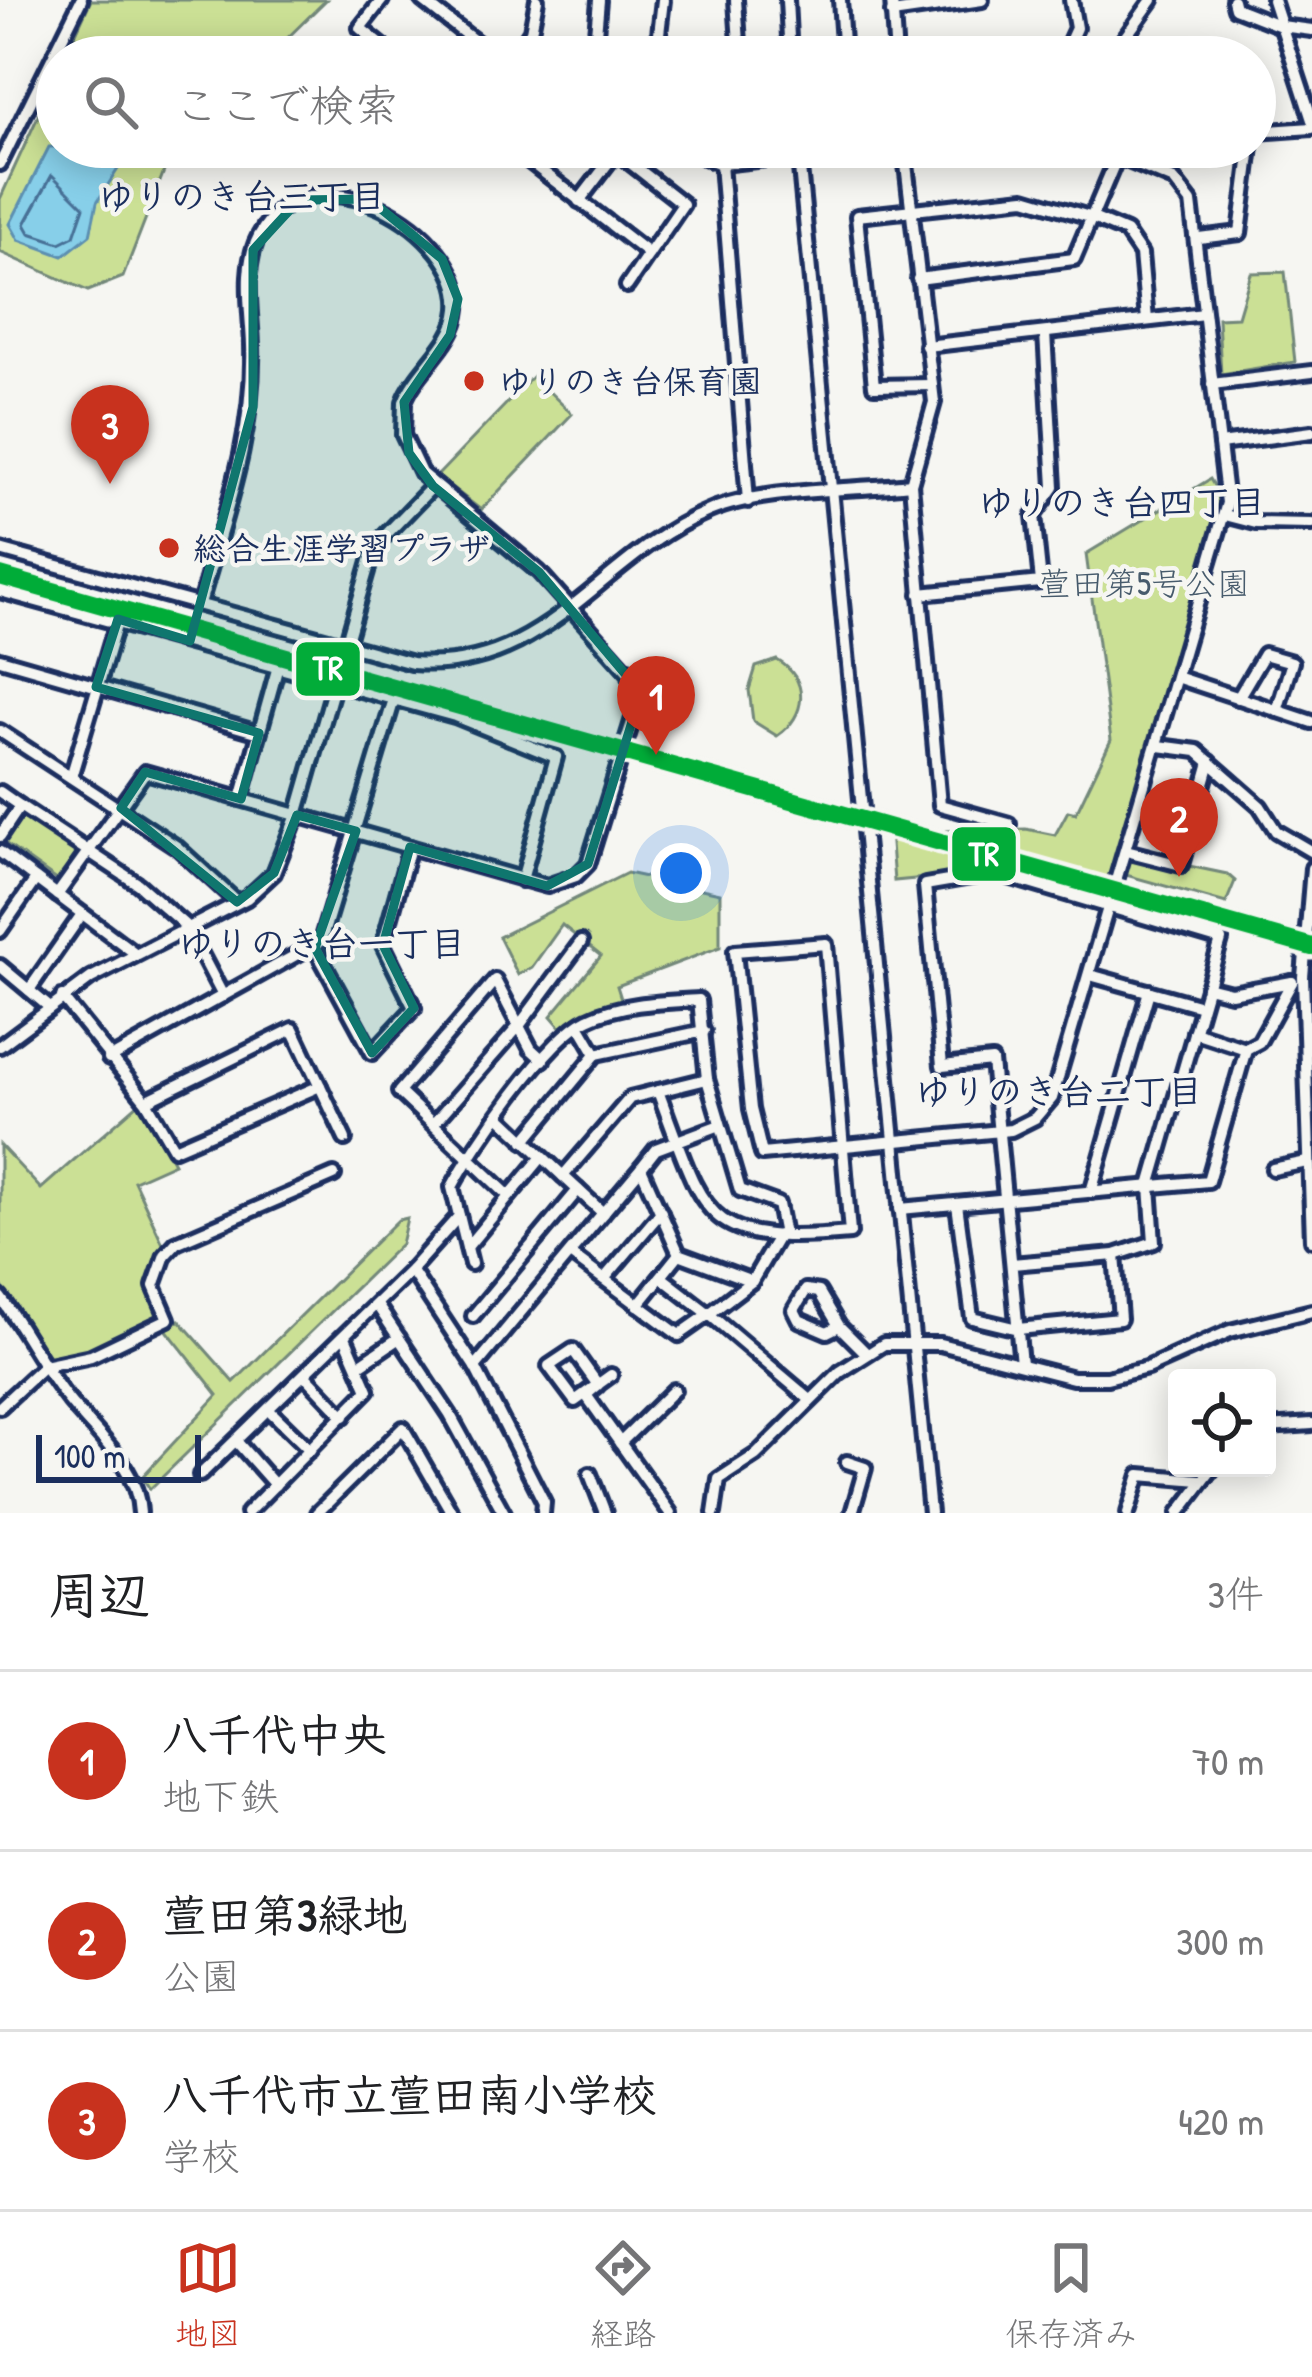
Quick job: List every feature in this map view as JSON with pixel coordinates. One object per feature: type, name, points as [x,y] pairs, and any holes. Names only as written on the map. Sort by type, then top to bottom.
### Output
[{"type":"street","points":[[63,36],[81,0]]},
{"type":"street","points":[[370,36],[360,28],[382,0]]},
{"type":"street","points":[[422,0],[468,36]]},
{"type":"street","points":[[528,36],[536,0]]},
{"type":"street","points":[[596,36],[599,0]]},
{"type":"street","points":[[660,36],[662,0]]},
{"type":"street","points":[[736,0],[739,36]]},
{"type":"street","points":[[787,0],[789,36]]},
{"type":"street","points":[[840,0],[843,36]]},
{"type":"street","points":[[894,36],[892,6],[982,0]]},
{"type":"street","points":[[1126,36],[1152,0]]},
{"type":"street","points":[[1233,0],[1235,8],[1281,26],[1312,29]]},
{"type":"street","points":[[1273,0],[1312,124],[1276,129]]},
{"type":"street","points":[[1072,1],[1076,28],[1072,36]]},
{"type":"street","points":[[0,164],[36,91]]},
{"type":"street","points":[[537,168],[649,254]]},
{"type":"street","points":[[579,201],[602,168]]},
{"type":"street","points":[[627,286],[682,204],[639,168]]},
{"type":"street","points":[[721,168],[748,501]]},
{"type":"street","points":[[801,168],[929,1513]]},
{"type":"street","points":[[906,168],[932,385],[932,420],[911,484],[940,805],[1009,824],[995,873]]},
{"type":"street","points":[[918,280],[1074,259],[1113,168]]},
{"type":"street","points":[[658,1091],[707,1211],[745,1234],[850,1233],[843,1146],[826,944],[735,951],[752,1108],[762,1154],[843,1146],[893,1140],[999,1131],[1035,1118],[1052,1097],[1225,514],[1228,484],[1191,202],[1174,179],[1148,168]]},
{"type":"street","points":[[1198,238],[1240,233],[1248,168]]},
{"type":"street","points":[[57,895],[145,772],[522,880],[562,883],[588,864],[635,712],[630,674],[539,572],[433,486],[409,453],[402,419],[408,391],[456,321],[452,272],[429,245],[368,199],[328,193],[299,200],[271,220],[253,250],[253,407],[200,604]]},
{"type":"street","points":[[932,385],[874,386],[857,216],[1025,198],[1093,218],[1126,232],[1141,254],[1147,320]]},
{"type":"street","points":[[926,346],[1204,314]]},
{"type":"street","points":[[920,594],[1041,582],[1034,514],[1054,487],[1045,333]]},
{"type":"street","points":[[1212,384],[1312,372]]},
{"type":"street","points":[[1220,444],[1312,433]]},
{"type":"street","points":[[0,550],[412,663],[482,660],[529,640],[682,525],[710,511],[748,501],[911,484]]},
{"type":"street","points":[[0,1046],[62,997],[237,902],[274,873],[297,815],[374,547],[433,486]]},
{"type":"street","points":[[1225,514],[1256,523],[1312,524]]},
{"type":"street","points":[[0,591],[455,716],[556,757],[522,880]]},
{"type":"street","points":[[71,777],[118,620]]},
{"type":"street","points":[[1238,698],[1264,654],[1292,662],[1277,711]]},
{"type":"street","points":[[0,659],[259,733]]},
{"type":"street","points":[[241,799],[278,666]]},
{"type":"street","points":[[1180,678],[1312,722]]},
{"type":"street","points":[[109,1059],[315,948],[327,930],[394,699]]},
{"type":"street","points":[[1,735],[177,847],[237,902]]},
{"type":"street","points":[[1159,746],[1197,751],[1260,806],[1276,831],[1312,852]]},
{"type":"street","points":[[1126,851],[1181,865],[1210,762]]},
{"type":"street","points":[[0,792],[91,850],[187,927],[223,996]]},
{"type":"street","points":[[0,836],[20,806]]},
{"type":"street","points":[[315,948],[372,1053],[414,1008],[383,945],[410,848]]},
{"type":"street","points":[[0,852],[136,954]]},
{"type":"street","points":[[1312,868],[1303,977],[1312,1240]]},
{"type":"street","points":[[1012,1264],[1115,1255],[1154,1242],[1150,1186],[1221,940],[995,873],[925,885],[942,1066],[992,1061],[1021,1364]]},
{"type":"street","points":[[0,932],[36,879]]},
{"type":"street","points":[[29,990],[82,914]]},
{"type":"street","points":[[434,1123],[519,1027],[581,942]]},
{"type":"street","points":[[0,966],[49,1007]]},
{"type":"street","points":[[1090,975],[1201,1006]]},
{"type":"street","points":[[509,1196],[399,1092],[495,980],[519,1027],[543,1060]]},
{"type":"street","points":[[900,1209],[1208,1181],[1246,1049],[1259,1042],[1292,982],[1231,993],[1207,987]]},
{"type":"street","points":[[1091,1192],[1149,992]]},
{"type":"street","points":[[62,997],[146,1101],[173,1149],[320,1086]]},
{"type":"street","points":[[471,1264],[452,1187],[469,1155],[543,1060],[580,1025],[650,1003],[699,1000],[706,1079],[740,1190],[778,1204],[781,1235],[752,1281],[680,1335],[570,1254]]},
{"type":"street","points":[[580,1025],[596,1054]]},
{"type":"street","points":[[146,1101],[292,1029],[345,1138]]},
{"type":"street","points":[[524,1141],[596,1054],[704,1031]]},
{"type":"street","points":[[1194,1032],[1246,1049]]},
{"type":"street","points":[[563,1176],[630,1098],[706,1079]]},
{"type":"street","points":[[500,1116],[604,1213]]},
{"type":"street","points":[[475,1367],[656,1149],[720,1125]]},
{"type":"street","points":[[467,1247],[541,1158]]},
{"type":"street","points":[[1273,1169],[1307,1162]]},
{"type":"street","points":[[641,1168],[679,1255],[752,1281]]},
{"type":"street","points":[[0,1407],[44,1366],[91,1356],[167,1319],[154,1286],[164,1255],[176,1244],[334,1174]]},
{"type":"street","points":[[473,1316],[578,1190]]},
{"type":"street","points":[[957,1204],[971,1318],[1018,1329],[1120,1319],[1115,1255]]},
{"type":"street","points":[[604,1279],[661,1212]]},
{"type":"street","points":[[200,1475],[345,1337],[459,1216]]},
{"type":"street","points":[[638,1305],[679,1255]]},
{"type":"street","points":[[411,1270],[475,1367],[544,1502],[543,1513]]},
{"type":"street","points":[[661,1277],[808,1398]]},
{"type":"street","points":[[0,1297],[44,1366],[136,1485],[140,1513]]},
{"type":"street","points":[[376,1305],[450,1415],[504,1513]]},
{"type":"street","points":[[714,1513],[719,1479],[756,1455],[808,1398],[866,1352],[914,1342],[1073,1378],[1128,1375],[1230,1331],[1312,1311]]},
{"type":"street","points":[[0,1330],[14,1317]]},
{"type":"street","points":[[838,1326],[866,1352]]},
{"type":"street","points":[[247,1513],[368,1390],[345,1337]]},
{"type":"street","points":[[358,1366],[399,1338]]},
{"type":"street","points":[[586,1395],[598,1384],[573,1350],[549,1366],[575,1401],[586,1395],[610,1375]]},
{"type":"street","points":[[306,1376],[344,1416]]},
{"type":"street","points":[[620,1443],[674,1390]]},
{"type":"street","points":[[586,1395],[670,1513]]},
{"type":"street","points":[[270,1411],[310,1450]]},
{"type":"street","points":[[1276,1426],[1312,1424]]},
{"type":"street","points":[[316,1513],[403,1428],[452,1513]]},
{"type":"street","points":[[237,1442],[275,1485]]},
{"type":"street","points":[[847,1462],[865,1468],[852,1513]]},
{"type":"street","points":[[590,1474],[605,1513]]},
{"type":"street","points":[[1128,1513],[1140,1475],[1200,1480]]},
{"type":"street","points":[[1179,1513],[1203,1477]]},
{"type":"highlighted area","points":[[369,199],[442,259],[458,299],[450,335],[404,402],[409,453],[433,486],[539,572],[632,682],[635,712],[588,864],[547,886],[410,847],[383,945],[414,1008],[372,1053],[315,948],[356,831],[297,815],[274,873],[237,902],[121,808],[145,772],[241,799],[259,733],[96,687],[118,619],[190,641],[253,407],[253,250],[299,200]]},
{"type":"green space","points":[[91,0],[326,0],[289,36],[75,36]]},
{"type":"green space","points":[[36,121],[36,168],[165,168],[123,277],[88,291],[0,252],[0,199]]},
{"type":"green space","points":[[1285,272],[1295,362],[1221,374],[1218,318],[1238,317],[1251,273]]},
{"type":"green space","points":[[533,376],[572,414],[481,510],[437,476]]},
{"type":"green space","name":"萱田第5号公園","points":[[1210,479],[1223,501],[1127,853],[1227,874],[1235,881],[1226,903],[1119,873],[1107,902],[1008,870],[894,881],[890,832],[1026,829],[1055,835],[1068,811],[1076,813],[1111,740],[1086,554]]},
{"type":"green space","points":[[777,660],[795,677],[801,698],[794,718],[777,736],[753,721],[749,690],[756,667]]},
{"type":"green space","points":[[24,813],[84,855],[61,883],[2,841]]},
{"type":"green space","points":[[627,873],[720,893],[720,947],[617,986],[622,1002],[591,1011],[563,1030],[551,1016],[601,956],[562,925],[532,967],[518,975],[499,937]]},
{"type":"green space","points":[[140,1102],[174,1163],[134,1181],[164,1246],[147,1281],[160,1317],[88,1352],[47,1360],[0,1283],[0,1145],[41,1189]]},
{"type":"green space","points":[[407,1218],[401,1244],[150,1489],[142,1477],[218,1395],[165,1328],[179,1320],[234,1382],[398,1220]]},
{"type":"water","points":[[38,168],[119,168],[97,202],[90,235],[63,256],[19,240],[10,224]]},
{"type":"transit line","name":"TR","points":[[0,576],[1312,947]]},
{"type":"place","name":"ゆりのき台保育園","points":[[474,381]]},
{"type":"place","name":"八千代市立萱田南小学校","points":[[110,484]]},
{"type":"place","name":"総合生涯学習プラザ","points":[[169,548]]},
{"type":"place","name":"八千代中央","points":[[656,755]]},
{"type":"place","name":"萱田第3緑地","points":[[1179,877]]},
{"type":"district","name":"ゆりのき台三丁目","points":[[242,196]]},
{"type":"district","name":"ゆりのき台四丁目","points":[[1122,502]]},
{"type":"district","name":"ゆりのき台一丁目","points":[[322,943]]},
{"type":"district","name":"ゆりのき台二丁目","points":[[1059,1091]]}]
